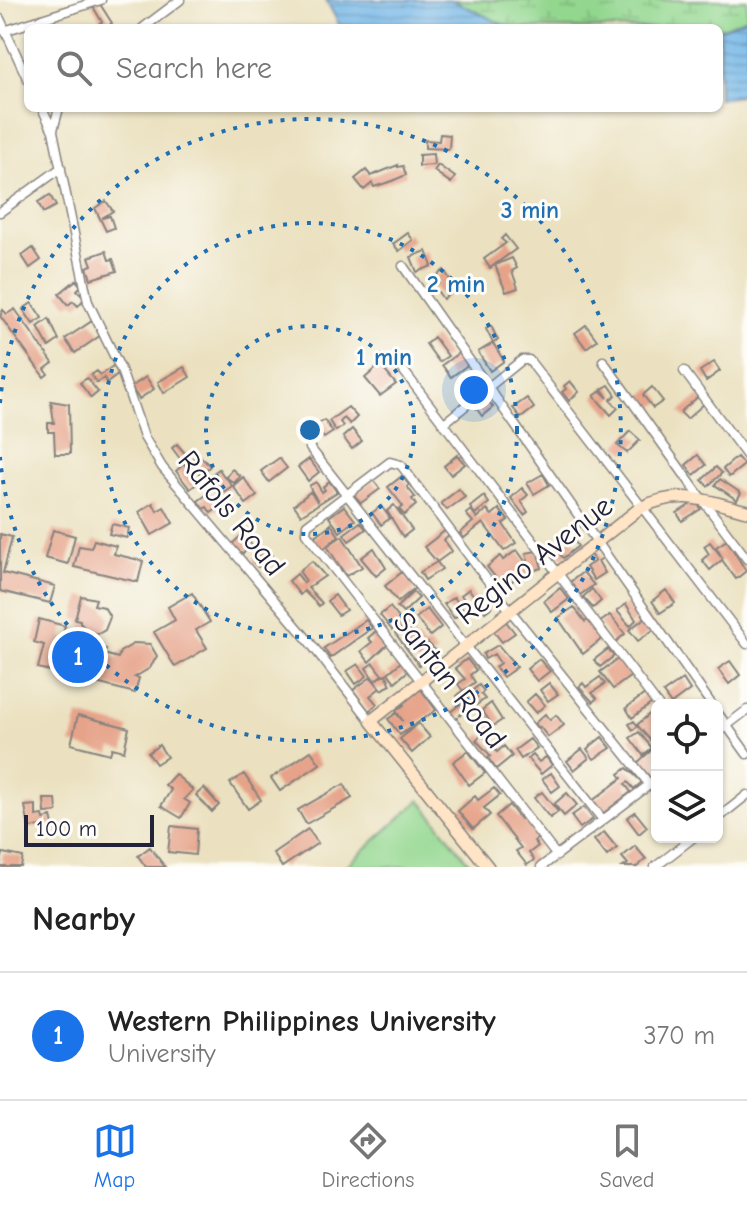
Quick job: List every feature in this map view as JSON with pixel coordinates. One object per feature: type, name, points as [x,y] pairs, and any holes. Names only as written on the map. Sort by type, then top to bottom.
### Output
[{"type":"street","points":[[26,24],[101,0]]},
{"type":"street","points":[[148,24],[180,0]]},
{"type":"street","points":[[0,19],[24,72]]},
{"type":"street","points":[[4,31],[24,25]]},
{"type":"street","name":"Rafols Road","points":[[44,112],[53,131],[88,302],[121,370],[144,437],[152,451],[171,479],[308,640],[488,867]]},
{"type":"street","name":"Rafols Road","points":[[53,131],[58,112]]},
{"type":"street","points":[[0,212],[61,168]]},
{"type":"street","points":[[403,266],[708,699]]},
{"type":"street","points":[[443,424],[522,360],[529,360],[747,644]]},
{"type":"street","points":[[603,361],[747,559]]},
{"type":"street","points":[[403,370],[653,699]]},
{"type":"street","points":[[684,371],[747,456]]},
{"type":"street","points":[[310,448],[603,820]]},
{"type":"street","points":[[347,493],[387,464],[394,461],[401,465],[509,609],[651,780]]},
{"type":"street","name":"Santan Road","points":[[347,493],[307,525],[306,533],[557,856]]},
{"type":"street","name":"Regino Avenue","points":[[371,721],[640,508],[675,496],[701,498],[747,511]]},
{"type":"street","points":[[723,728],[747,710]]},
{"type":"street","points":[[723,721],[747,754]]},
{"type":"street","points":[[541,867],[651,784]]},
{"type":"street","points":[[723,814],[747,795]]},
{"type":"street","points":[[655,867],[686,843]]},
{"type":"green space","points":[[452,0],[747,0],[747,18],[723,27],[723,24],[502,24]]},
{"type":"green space","points":[[420,800],[472,867],[345,867]]},
{"type":"water","points":[[326,0],[452,0],[502,24],[339,24]]},
{"type":"water","points":[[747,18],[747,95],[723,98],[723,28]]},
{"type":"building","points":[[98,1],[112,23],[99,24],[102,22],[92,5]]},
{"type":"building","points":[[440,134],[450,135],[449,149],[425,148],[425,140],[439,141]]},
{"type":"building","points":[[433,154],[434,165],[419,166],[419,155]]},
{"type":"building","points":[[398,165],[403,166],[406,175],[374,187],[372,183],[364,190],[355,179],[366,170],[371,176]]},
{"type":"building","points":[[438,165],[455,177],[451,183],[434,171]]},
{"type":"building","points":[[50,195],[56,206],[43,213],[38,202]]},
{"type":"building","points":[[106,201],[113,211],[102,218],[110,216],[114,228],[106,231],[95,208]]},
{"type":"building","points":[[408,233],[413,240],[399,251],[393,244]]},
{"type":"building","points":[[505,235],[516,249],[490,268],[484,259],[506,243],[501,239]]},
{"type":"building","points":[[33,248],[41,260],[30,268],[22,256]]},
{"type":"building","points":[[106,251],[117,271],[91,279],[87,267],[92,265],[89,257]]},
{"type":"building","points":[[426,251],[432,266],[417,272],[411,257]]},
{"type":"building","points":[[512,258],[517,268],[512,271],[518,288],[506,292],[495,265]]},
{"type":"building","points":[[444,270],[456,289],[443,299],[434,286],[439,283],[434,278]]},
{"type":"building","points":[[76,280],[81,286],[77,290],[85,298],[78,306],[73,301],[68,305],[59,294]]},
{"type":"building","points":[[32,303],[42,318],[33,324],[23,309]]},
{"type":"building","points":[[15,309],[53,363],[45,369],[48,374],[44,377],[0,316],[3,310],[7,314]]},
{"type":"building","points":[[49,319],[59,340],[49,347],[38,327]]},
{"type":"building","points":[[92,321],[101,335],[75,353],[65,339]]},
{"type":"building","points":[[586,325],[597,340],[586,348],[575,333]]},
{"type":"building","points":[[491,326],[498,340],[493,343],[486,329]]},
{"type":"building","points":[[434,337],[448,356],[439,362],[426,344]]},
{"type":"building","points":[[493,343],[504,361],[490,371],[478,352]]},
{"type":"building","points":[[460,352],[469,364],[451,377],[442,365]]},
{"type":"building","points":[[714,362],[720,371],[706,381],[700,371]]},
{"type":"building","points":[[380,365],[396,384],[380,396],[365,378]]},
{"type":"building","points":[[113,366],[119,374],[107,383],[104,378],[97,383],[91,375],[97,371],[100,375]]},
{"type":"building","points":[[184,367],[190,377],[164,393],[158,382]]},
{"type":"building","points":[[146,377],[154,389],[139,399],[131,387]]},
{"type":"building","points":[[87,378],[98,392],[91,398],[80,383]]},
{"type":"building","points":[[570,381],[579,392],[569,401],[562,392]]},
{"type":"building","points":[[609,385],[616,395],[610,400],[618,408],[611,415],[594,396],[601,391],[608,398],[602,389]]},
{"type":"building","points":[[652,387],[663,401],[653,408],[643,395]]},
{"type":"building","points":[[699,396],[705,403],[687,419],[680,412]]},
{"type":"building","points":[[485,397],[493,407],[482,416],[474,405]]},
{"type":"building","points":[[527,398],[534,408],[521,418],[513,408]]},
{"type":"building","points":[[51,401],[69,404],[70,454],[55,454],[54,432],[48,432],[48,423],[54,423]]},
{"type":"building","points":[[348,407],[357,417],[350,424],[344,418],[340,422],[343,426],[336,431],[329,421]]},
{"type":"building","points":[[324,420],[333,432],[324,438],[315,426]]},
{"type":"building","points":[[352,429],[362,441],[352,449],[343,437]]},
{"type":"building","points":[[630,431],[640,440],[627,453],[617,445]]},
{"type":"building","points":[[177,444],[190,459],[184,464],[172,448]]},
{"type":"building","points":[[198,454],[210,466],[201,475],[189,463]]},
{"type":"building","points":[[457,455],[465,464],[451,475],[444,466]]},
{"type":"building","points":[[698,455],[706,465],[694,475],[686,465]]},
{"type":"building","points":[[737,457],[744,465],[729,477],[723,469]]},
{"type":"building","points":[[279,458],[287,468],[269,482],[261,471]]},
{"type":"building","points":[[309,459],[319,472],[308,481],[298,467]]},
{"type":"building","points":[[184,464],[199,482],[190,489],[176,471]]},
{"type":"building","points":[[716,467],[722,473],[708,486],[702,480]]},
{"type":"building","points":[[219,469],[225,478],[232,469],[240,476],[234,483],[226,477],[232,486],[219,495],[213,486],[217,483],[212,474]]},
{"type":"building","points":[[543,474],[549,485],[534,494],[527,483]]},
{"type":"building","points":[[402,476],[415,497],[412,499],[416,505],[404,515],[399,509],[403,506],[388,487]]},
{"type":"building","points":[[243,477],[257,496],[246,504],[233,486]]},
{"type":"building","points":[[720,479],[741,493],[737,500],[715,485]]},
{"type":"building","points":[[373,480],[380,489],[361,503],[354,495]]},
{"type":"building","points":[[329,481],[337,492],[301,515],[294,505],[310,492],[318,502],[309,486],[316,482],[322,492]]},
{"type":"building","points":[[522,488],[528,495],[521,501],[528,512],[524,515],[511,498]]},
{"type":"building","points":[[459,489],[465,497],[447,510],[441,503]]},
{"type":"building","points":[[209,493],[218,508],[211,513],[207,507],[203,509],[198,501]]},
{"type":"building","points":[[484,496],[489,503],[475,514],[470,507]]},
{"type":"building","points":[[696,501],[701,509],[682,521],[677,513]]},
{"type":"building","points":[[153,503],[157,511],[164,507],[173,523],[152,535],[139,512]]},
{"type":"building","points":[[394,505],[412,530],[403,537],[387,511]]},
{"type":"building","points":[[344,506],[355,520],[340,532],[329,517]]},
{"type":"building","points":[[381,506],[390,518],[381,525],[372,513]]},
{"type":"building","points":[[499,509],[508,520],[503,524],[516,543],[504,551],[483,523],[464,538],[460,533],[473,522],[466,514],[471,510],[477,518],[487,510],[492,515]]},
{"type":"building","points":[[360,522],[366,529],[349,541],[344,534]]},
{"type":"building","points":[[112,524],[129,528],[127,538],[109,534]]},
{"type":"building","points":[[331,524],[339,536],[322,550],[313,538]]},
{"type":"building","points":[[53,530],[75,536],[68,564],[45,558]]},
{"type":"building","points":[[446,530],[450,535],[444,540],[452,551],[437,562],[424,547]]},
{"type":"building","points":[[0,534],[12,537],[3,573],[55,586],[50,603],[0,591]]},
{"type":"building","points":[[243,534],[252,545],[242,554],[232,544]]},
{"type":"building","points":[[342,536],[362,567],[346,576],[327,546]]},
{"type":"building","points":[[572,538],[578,546],[563,558],[556,549]]},
{"type":"building","points":[[94,540],[116,546],[114,554],[143,561],[138,582],[74,567],[79,546],[91,548]]},
{"type":"building","points":[[727,540],[746,571],[736,579],[722,560],[710,570],[702,560],[709,554],[704,546],[710,542],[723,559],[716,547]]},
{"type":"building","points":[[596,547],[603,558],[598,561],[605,573],[594,580],[586,567],[595,561],[589,553]]},
{"type":"building","points":[[267,548],[272,555],[258,567],[252,560]]},
{"type":"building","points":[[374,548],[386,568],[376,576],[361,558]]},
{"type":"building","points":[[517,550],[530,568],[526,553],[537,551],[542,568],[519,580],[517,577],[504,588],[487,567],[500,556],[503,560]]},
{"type":"building","points":[[312,561],[325,576],[308,588],[322,603],[319,606],[304,591],[300,595],[289,581],[297,574],[304,583],[306,581],[299,571]]},
{"type":"building","points":[[437,562],[442,569],[425,580],[420,572]]},
{"type":"building","points":[[402,572],[415,588],[398,602],[385,586]]},
{"type":"building","points":[[583,572],[594,585],[580,595],[570,582]]},
{"type":"building","points":[[560,588],[569,599],[552,612],[544,601]]},
{"type":"building","points":[[469,589],[477,600],[469,606],[461,595]]},
{"type":"building","points":[[592,589],[601,601],[593,608],[583,597]]},
{"type":"building","points":[[666,590],[675,603],[660,613],[652,601]]},
{"type":"building","points":[[413,592],[419,598],[403,613],[397,607]]},
{"type":"building","points":[[192,593],[210,622],[196,630],[207,648],[175,667],[154,632],[175,620],[168,607]]},
{"type":"building","points":[[335,595],[346,610],[338,615],[327,601]]},
{"type":"building","points":[[484,595],[492,607],[485,612],[477,600]]},
{"type":"building","points":[[81,596],[96,599],[94,605],[104,607],[110,617],[105,630],[98,634],[87,631],[80,620],[75,619]]},
{"type":"building","points":[[454,597],[464,611],[454,618],[444,604]]},
{"type":"building","points":[[626,604],[636,620],[630,626],[617,611]]},
{"type":"building","points":[[390,607],[402,622],[392,630],[380,615]]},
{"type":"building","points":[[574,607],[603,638],[583,654],[558,618]]},
{"type":"building","points":[[427,609],[441,627],[430,636],[416,618]]},
{"type":"building","points":[[610,615],[625,634],[613,644],[599,623]]},
{"type":"building","points":[[647,616],[656,628],[638,641],[629,630]]},
{"type":"building","points":[[39,619],[65,626],[62,638],[106,649],[104,654],[118,658],[120,652],[135,643],[150,644],[157,656],[150,668],[135,677],[139,678],[135,693],[38,668],[44,645],[34,642]]},
{"type":"building","points":[[504,619],[515,633],[502,642],[491,628]]},
{"type":"building","points":[[366,620],[372,628],[330,658],[324,648]]},
{"type":"building","points":[[406,625],[424,647],[428,643],[437,652],[419,665],[395,633]]},
{"type":"building","points":[[376,631],[388,644],[369,662],[361,651],[372,642],[368,638]]},
{"type":"building","points":[[498,645],[517,667],[503,677],[495,667],[500,663],[494,654],[485,659],[483,654]]},
{"type":"building","points":[[608,649],[614,656],[600,667],[594,660]]},
{"type":"building","points":[[467,659],[476,670],[470,675],[475,682],[463,691],[458,684],[465,679],[455,668]]},
{"type":"building","points":[[539,659],[550,671],[537,681],[527,669]]},
{"type":"building","points":[[618,659],[631,676],[613,689],[600,672]]},
{"type":"building","points":[[730,661],[740,675],[729,684],[718,669]]},
{"type":"building","points":[[401,662],[408,671],[395,682],[388,673]]},
{"type":"building","points":[[373,663],[382,675],[375,680],[386,674],[391,685],[381,690],[366,668]]},
{"type":"building","points":[[358,664],[367,676],[356,684],[347,671]]},
{"type":"building","points":[[371,677],[380,688],[370,696],[377,704],[369,711],[353,690]]},
{"type":"building","points":[[600,677],[605,684],[592,693],[597,698],[593,702],[579,687],[583,683],[586,687]]},
{"type":"building","points":[[683,679],[690,690],[678,699],[667,699],[663,693]]},
{"type":"building","points":[[549,683],[558,694],[548,701],[540,690]]},
{"type":"building","points":[[479,685],[485,699],[475,706],[473,704],[454,720],[449,713],[463,702],[457,696],[464,690],[473,700],[477,697],[472,691]]},
{"type":"building","points":[[420,688],[436,710],[400,735],[388,719],[396,713],[403,721],[396,711]]},
{"type":"building","points":[[535,694],[545,705],[536,713],[526,702]]},
{"type":"building","points":[[645,694],[651,702],[632,718],[626,708]]},
{"type":"building","points":[[491,703],[502,720],[493,726],[482,710]]},
{"type":"building","points":[[651,713],[650,740],[638,726],[633,730],[629,724],[634,721],[637,725]]},
{"type":"building","points":[[545,714],[550,720],[556,715],[564,725],[548,737],[534,724]]},
{"type":"building","points":[[78,715],[129,728],[124,751],[112,748],[110,754],[71,744]]},
{"type":"building","points":[[418,723],[430,737],[412,753],[400,739]]},
{"type":"building","points":[[639,732],[651,749],[643,755],[630,738]]},
{"type":"building","points":[[482,734],[497,752],[504,746],[512,756],[496,769],[488,758],[491,756],[476,740]]},
{"type":"building","points":[[602,737],[611,748],[594,759],[587,749]]},
{"type":"building","points":[[530,739],[537,748],[521,759],[515,750]]},
{"type":"building","points":[[159,745],[167,757],[156,764],[148,753]]},
{"type":"building","points":[[582,749],[589,758],[574,770],[567,761]]},
{"type":"building","points":[[311,751],[320,764],[280,791],[271,778]]},
{"type":"building","points":[[468,751],[485,773],[469,785],[453,762]]},
{"type":"building","points":[[651,751],[651,779],[637,763]]},
{"type":"building","points":[[533,755],[539,762],[546,757],[552,765],[541,774],[528,759]]},
{"type":"building","points":[[627,768],[642,782],[634,789],[628,782],[625,784],[631,792],[601,815],[591,802],[622,778],[619,774]]},
{"type":"building","points":[[551,773],[560,786],[552,792],[542,779]]},
{"type":"building","points":[[175,774],[193,790],[184,799],[190,803],[181,818],[161,806],[171,790],[165,785]]},
{"type":"building","points":[[244,774],[261,800],[248,809],[230,783]]},
{"type":"building","points":[[344,784],[352,798],[306,824],[298,810]]},
{"type":"building","points":[[204,788],[219,805],[212,812],[196,795]]},
{"type":"building","points":[[494,788],[500,795],[484,808],[490,815],[473,829],[458,811],[475,796],[478,800]]},
{"type":"building","points":[[542,792],[558,812],[550,818],[534,798]]},
{"type":"building","points":[[567,793],[577,805],[564,816],[554,804]]},
{"type":"building","points":[[44,799],[56,799],[57,812],[45,813]]},
{"type":"building","points":[[36,805],[36,816],[43,815],[44,819],[51,817],[54,829],[45,831],[44,826],[29,828],[25,806]]},
{"type":"building","points":[[509,805],[539,838],[534,841],[538,846],[529,853],[534,860],[527,865],[516,851],[521,848],[496,816]]},
{"type":"building","points":[[584,807],[593,819],[580,828],[571,816]]},
{"type":"building","points":[[635,812],[647,827],[639,834],[627,818]]},
{"type":"building","points":[[171,826],[197,829],[195,855],[168,852]]},
{"type":"building","points":[[308,829],[318,843],[282,867],[273,853]]},
{"type":"building","points":[[604,832],[617,848],[607,856],[594,840]]},
{"type":"building","points":[[635,846],[646,859],[637,867],[623,867],[628,864],[622,857]]},
{"type":"building","points":[[150,847],[165,867],[146,867],[138,856]]},
{"type":"building","points":[[3,853],[23,857],[21,867],[0,867]]},
{"type":"place","name":"Western Philippines University","points":[[78,657]]}]
